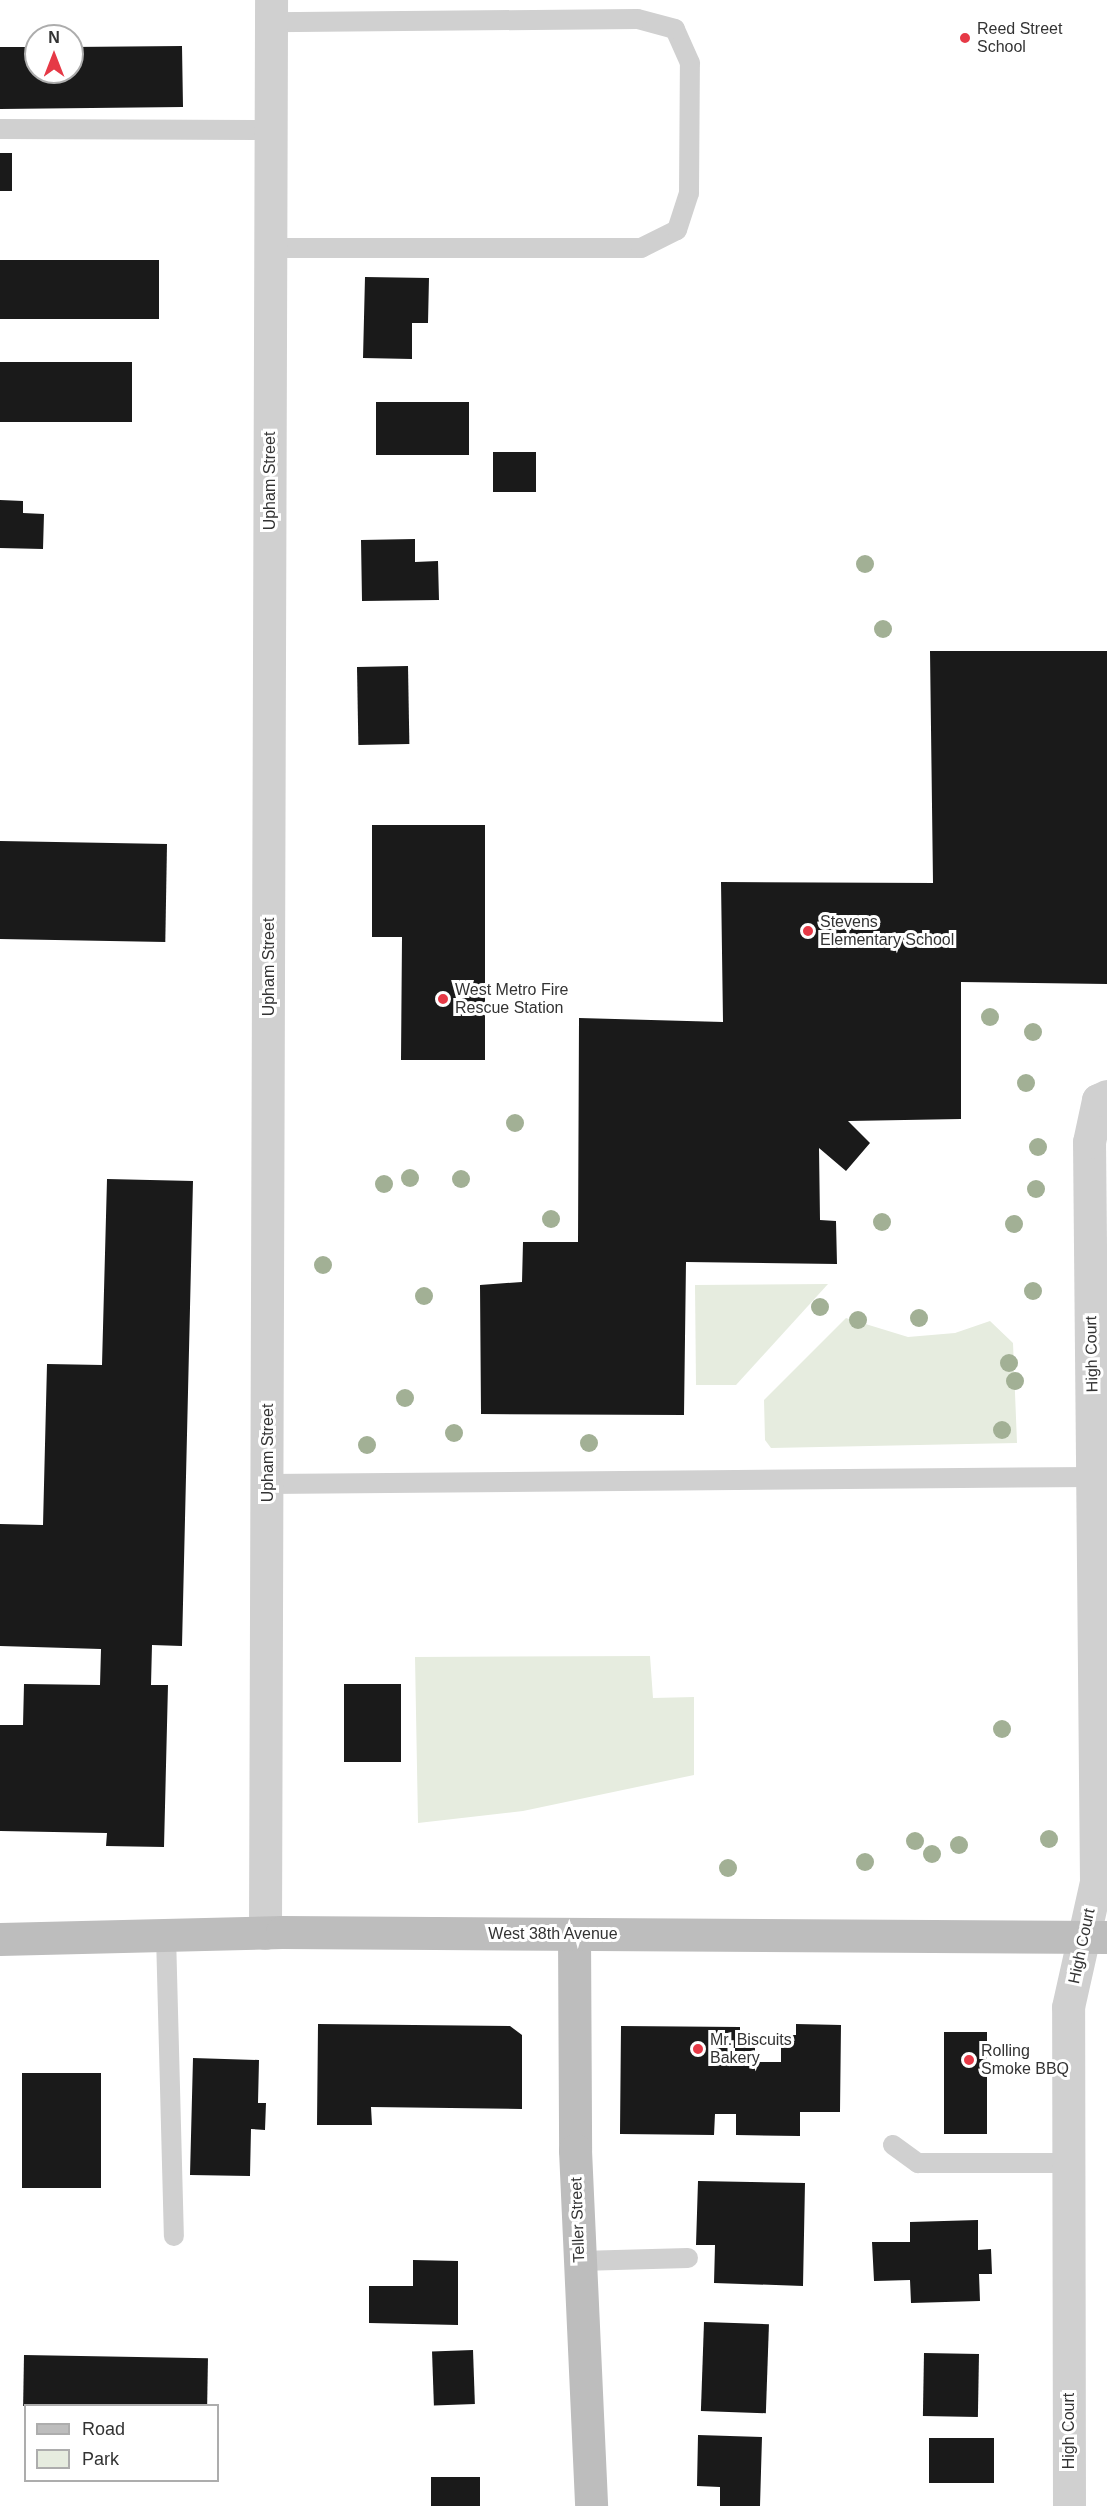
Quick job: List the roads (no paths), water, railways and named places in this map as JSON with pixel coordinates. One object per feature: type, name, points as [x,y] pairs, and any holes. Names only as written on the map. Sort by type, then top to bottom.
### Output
[{"type":"main road","name":"West 38th Avenue","points":[[0,1939],[265,1933],[1095,1937]]},
{"type":"main road","name":"Teller Street","points":[[574,1934],[580,2261],[591,2506]]},
{"type":"street","name":"Upham Street","points":[[265,1933],[271,11]]},
{"type":"street","name":"High Court","points":[[1070,2506],[1068,2007],[1095,1937],[1098,1491],[1089,1142],[1102,1098]]},
{"type":"lane","points":[[270,248],[641,248],[677,230],[689,193],[690,75],[675,29],[637,19],[271,11]]},
{"type":"lane","points":[[0,129],[270,130]]},
{"type":"lane","points":[[268,1484],[1098,1491]]},
{"type":"lane","points":[[166,1935],[174,2236]]},
{"type":"lane","points":[[893,2145],[918,2163],[1069,2163]]},
{"type":"lane","points":[[580,2261],[688,2258]]},
{"type":"place","name":"Reed Street School","points":[[965,38]]},
{"type":"place","name":"Stevens Elementary School","points":[[808,931]]},
{"type":"place","name":"West Metro Fire Rescue Station","points":[[443,999]]},
{"type":"place","name":"Mr. Biscuits Bakery","points":[[698,2049]]},
{"type":"place","name":"Rolling Smoke BBQ","points":[[969,2060]]}]
